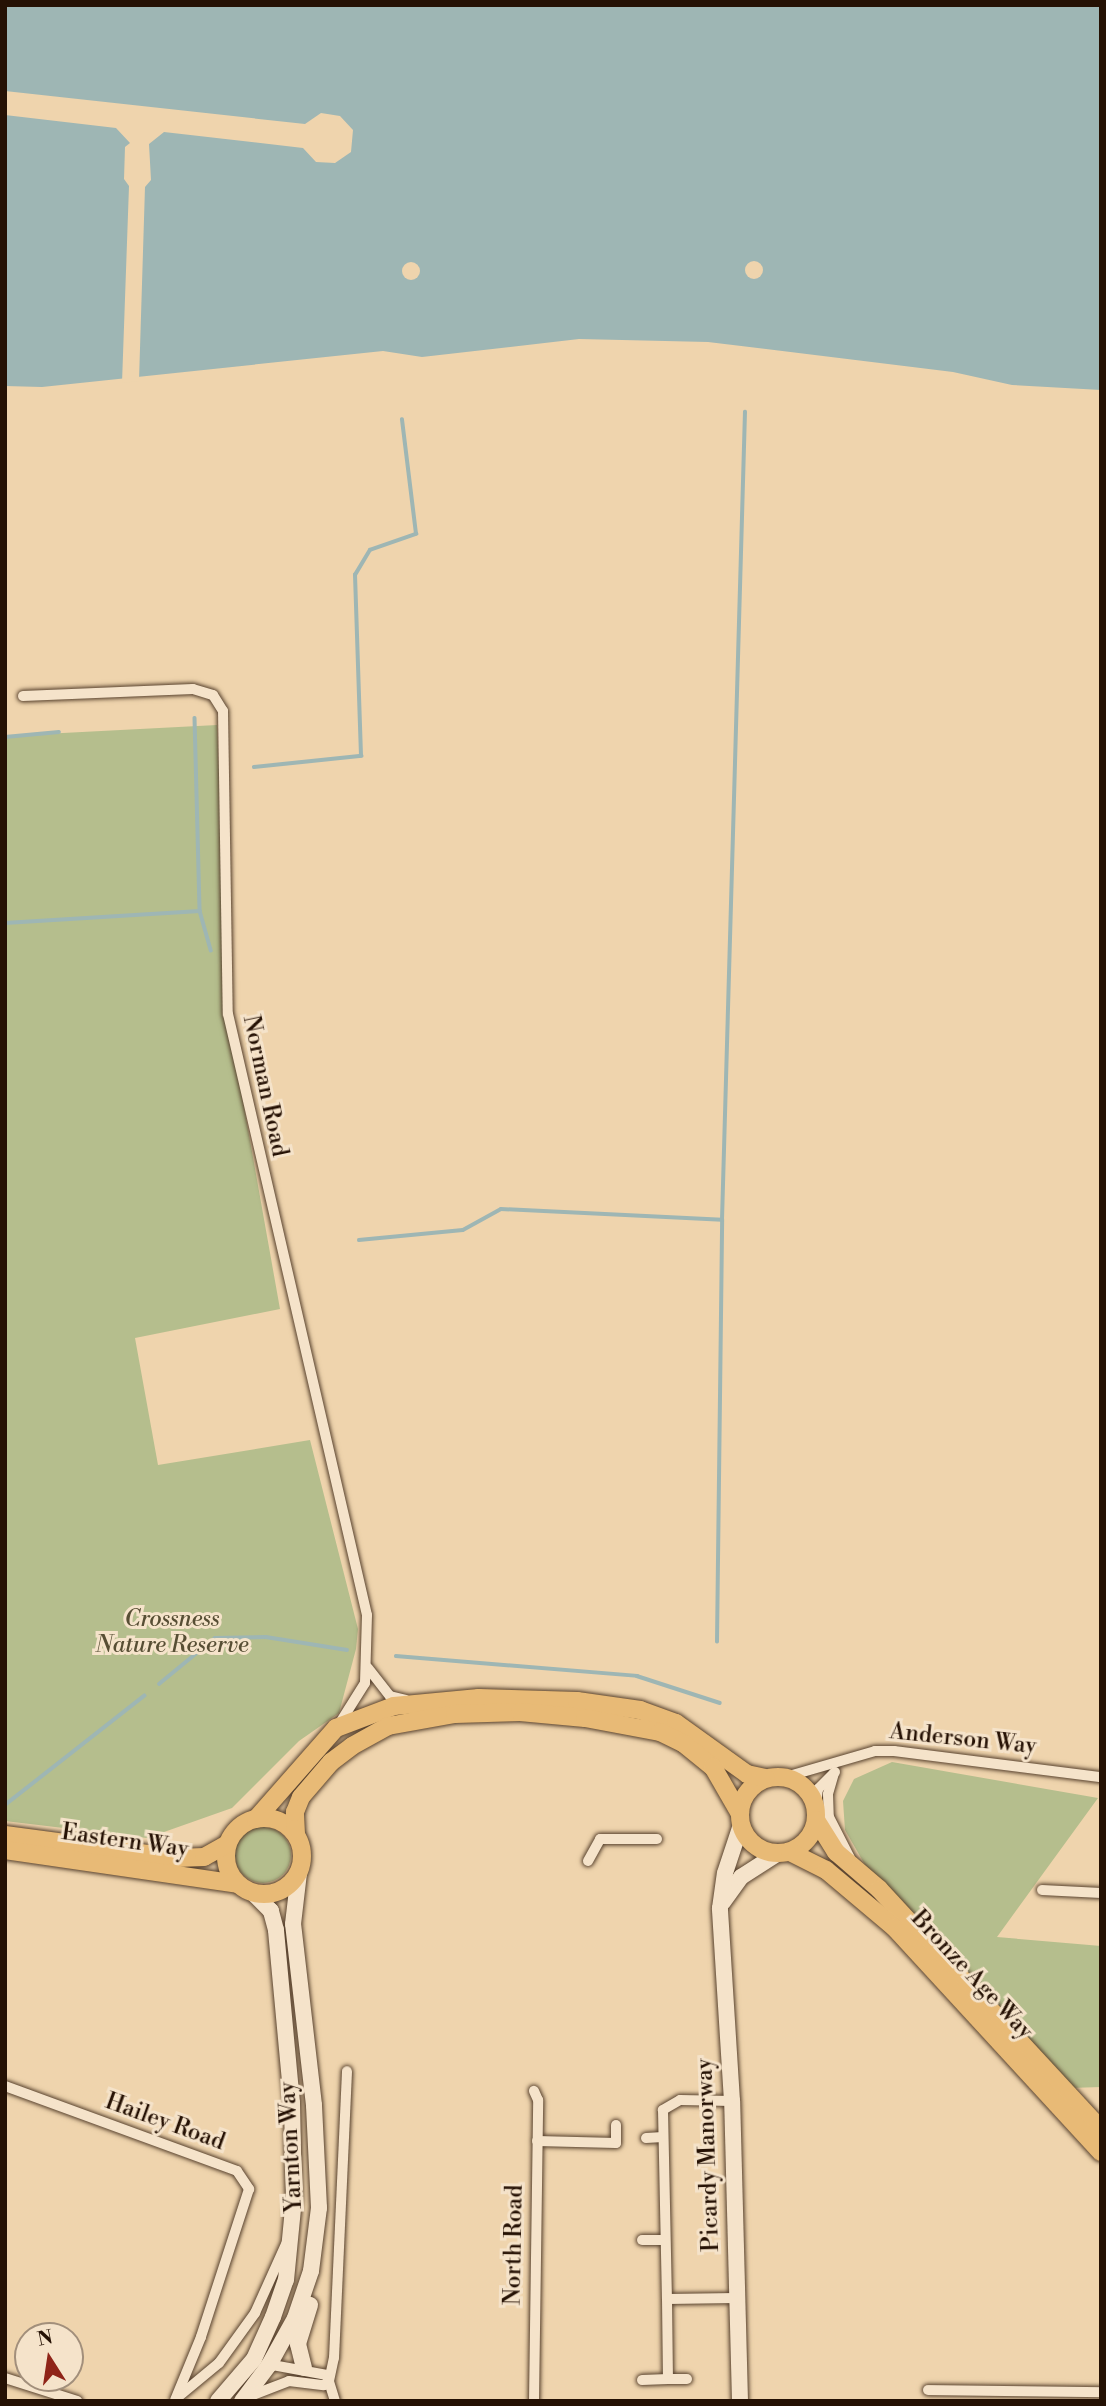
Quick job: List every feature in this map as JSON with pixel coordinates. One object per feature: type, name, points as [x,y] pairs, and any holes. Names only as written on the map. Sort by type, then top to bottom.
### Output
[{"type":"main road","points":[[530,1698],[639,1710],[676,1723],[747,1774],[774,1778],[805,1788],[816,1814],[809,1839],[784,1853],[752,1843],[713,1767],[683,1743],[660,1732],[572,1717],[455,1714],[388,1726],[352,1746],[331,1762],[301,1797],[295,1812],[296,1834],[302,1851],[299,1873],[279,1892],[245,1889],[227,1868],[227,1844],[239,1827],[256,1818],[336,1728],[372,1711],[415,1703],[530,1698]]},
{"type":"main road","points":[[740,1820],[748,1789],[774,1778]]},
{"type":"main road","name":"Bronze Age Way","points":[[816,1814],[822,1834],[1101,2130]]},
{"type":"main road","points":[[256,1818],[278,1819],[296,1834]]},
{"type":"main road","name":"Eastern Way","points":[[5,1835],[177,1858],[204,1857],[227,1844]]},
{"type":"main road","name":"Eastern Way","points":[[5,1850],[112,1863],[245,1889]]},
{"type":"main road","name":"Bronze Age Way","points":[[784,1853],[826,1870],[894,1927],[1101,2152]]},
{"type":"main road","points":[[5,1858],[112,1863]]},
{"type":"street","name":"Norman Road","points":[[23,696],[193,688],[213,695],[223,711],[228,1014],[314,1401],[362,1589],[368,1660],[360,1695],[336,1728]]},
{"type":"street","points":[[368,1660],[390,1696],[415,1703]]},
{"type":"street","name":"Anderson Way","points":[[774,1778],[844,1762],[875,1751],[901,1751],[1101,1777]]},
{"type":"street","points":[[816,1814],[818,1789],[844,1762]]},
{"type":"street","points":[[834,1773],[828,1794],[829,1817],[858,1871]]},
{"type":"street","name":"Picardy Manorway","points":[[740,1820],[724,1873],[720,1908],[732,2101],[740,2401]]},
{"type":"street","points":[[587,1861],[600,1839],[657,1839]]},
{"type":"street","points":[[720,1908],[741,1877],[784,1853]]},
{"type":"street","name":"Yarnton Way","points":[[218,2401],[262,2362],[295,2318],[311,2271],[319,2188],[293,1933],[299,1873]]},
{"type":"street","name":"Yarnton Way","points":[[244,2399],[262,2362],[286,2280],[288,2238],[294,2199],[292,2102],[276,1930],[271,1911],[245,1889]]},
{"type":"street","points":[[1042,1890],[1101,1893]]},
{"type":"street","points":[[262,2362],[277,2376],[289,2381],[324,2385],[329,2381],[334,2358],[347,2075]]},
{"type":"street","name":"Hailey Road","points":[[5,2087],[237,2171],[249,2189],[201,2337],[174,2400]]},
{"type":"street","name":"North Road","points":[[534,2091],[537,2141],[534,2401]]},
{"type":"street","points":[[668,2379],[663,2110],[680,2100],[732,2101]]},
{"type":"street","points":[[537,2141],[615,2143],[615,2125]]},
{"type":"street","points":[[646,2138],[663,2137]]},
{"type":"street","name":"Hailey Road","points":[[174,2400],[219,2363],[255,2313],[288,2238]]},
{"type":"street","points":[[642,2240],[665,2240]]},
{"type":"street","points":[[304,2368],[298,2344],[310,2307],[311,2271]]},
{"type":"street","points":[[667,2299],[736,2298]]},
{"type":"street","points":[[262,2362],[304,2368],[327,2375],[335,2401]]},
{"type":"street","points":[[5,2378],[77,2401]]},
{"type":"street","points":[[642,2380],[687,2379]]},
{"type":"street","points":[[244,2399],[289,2381]]},
{"type":"street","points":[[928,2390],[1101,2392]]},
{"type":"green space","name":"Crossness Nature Reserve","points":[[217,725],[231,1034],[280,1309],[135,1338],[158,1465],[310,1440],[358,1629],[356,1649],[339,1713],[299,1741],[232,1808],[147,1838],[5,1821],[5,736]]},
{"type":"green space","points":[[892,1762],[1098,1798],[997,1937],[1101,1946],[1101,2087],[1070,2088],[868,1870],[845,1830],[843,1801],[854,1779]]},
{"type":"green space","points":[[263,1827],[274,1829],[283,1835],[289,1844],[289,1866],[283,1875],[274,1881],[263,1883],[252,1881],[243,1875],[237,1866],[235,1855],[237,1844],[243,1835],[252,1829]]},
{"type":"water","points":[[5,5],[1101,5],[1101,390],[1012,385],[953,372],[708,342],[579,339],[422,357],[383,351],[42,387],[5,386]]},
{"type":"pier","points":[[5,91],[305,124],[321,113],[340,116],[353,130],[351,152],[335,163],[316,162],[303,148],[164,132],[149,144],[151,180],[145,187],[139,381],[122,383],[129,186],[124,179],[125,147],[130,143],[116,128],[5,115]]},
{"type":"pier","points":[[750,261],[758,261],[763,270],[761,277],[750,279],[745,274],[745,266]]},
{"type":"pier","points":[[407,262],[415,262],[420,271],[418,278],[407,280],[402,275],[402,267]]},
{"type":"waterway","points":[[717,1642],[722,1220],[745,412]]},
{"type":"waterway","points":[[254,767],[361,756],[355,575],[370,550],[416,534],[402,420]]},
{"type":"waterway","points":[[195,718],[200,911],[211,950]]},
{"type":"waterway","points":[[5,737],[59,732]]},
{"type":"waterway","points":[[5,923],[200,911]]},
{"type":"waterway","points":[[359,1240],[463,1230],[501,1209],[722,1220]]},
{"type":"waterway","points":[[159,1684],[215,1638],[266,1637],[347,1650]]},
{"type":"waterway","points":[[396,1656],[637,1676],[720,1703]]},
{"type":"waterway","points":[[5,1805],[144,1696]]}]
